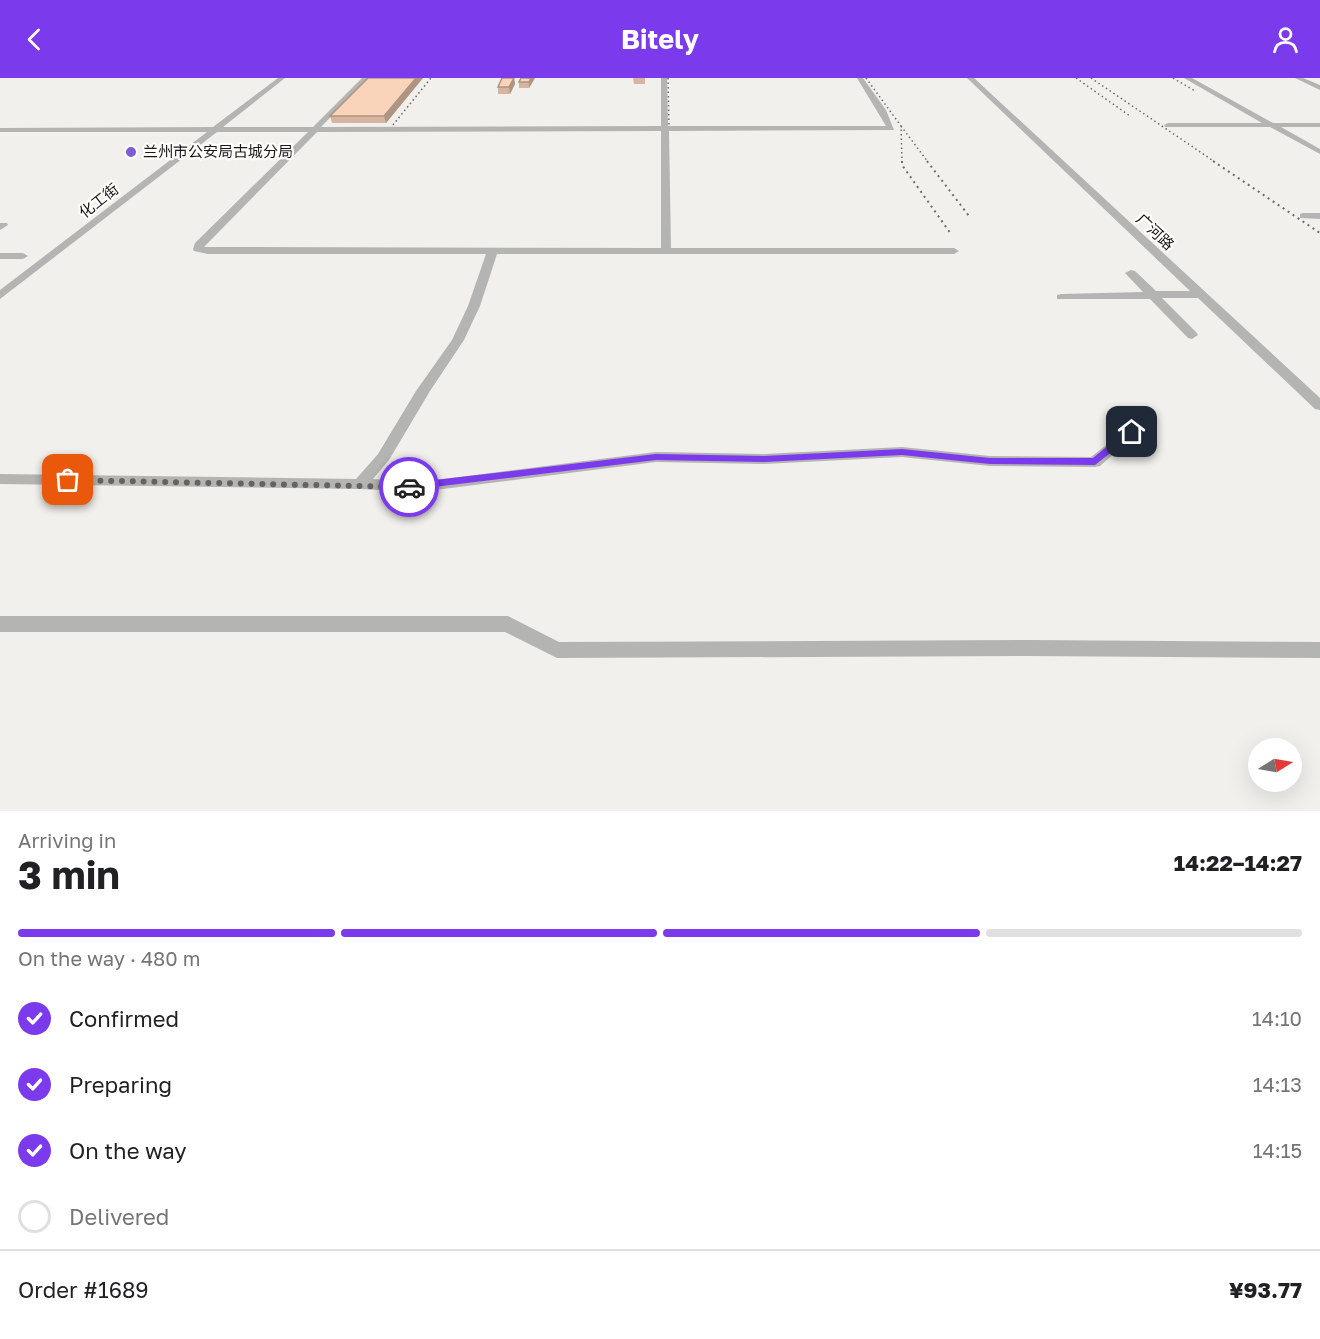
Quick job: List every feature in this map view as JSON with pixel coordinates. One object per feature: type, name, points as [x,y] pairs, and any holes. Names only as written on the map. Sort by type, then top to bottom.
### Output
[{"type":"street","name":"化工街","points":[[0,296],[282,78]]},
{"type":"street","points":[[366,78],[199,245],[198,249],[204,251],[492,252],[954,251]]},
{"type":"street","points":[[664,78],[666,252]]},
{"type":"street","points":[[0,130],[891,128],[882,110],[860,78]]},
{"type":"street","name":"广河路","points":[[970,78],[1320,406]]},
{"type":"street","points":[[1187,78],[1320,152]]},
{"type":"street","points":[[1298,78],[1320,88]]},
{"type":"street","points":[[1168,125],[1320,125]]},
{"type":"street","points":[[1303,216],[1320,216]]},
{"type":"street","points":[[360,484],[384,457],[423,391],[459,340],[474,306],[492,252]]},
{"type":"street","points":[[0,256],[22,256]]},
{"type":"street","points":[[1131,273],[1192,335]]},
{"type":"street","points":[[1061,297],[1200,294]]},
{"type":"street","points":[[0,479],[360,484],[419,487],[656,457],[764,459],[902,452],[990,461],[1095,462],[1132,432],[1125,417]]},
{"type":"street","points":[[0,624],[508,624],[557,650],[1005,648],[1320,650]]},
{"type":"building","points":[[368,78],[416,78],[384,116],[330,116]]},
{"type":"building","points":[[502,78],[514,78],[509,87],[498,87]]},
{"type":"building","points":[[521,78],[531,78],[529,82],[519,82]]},
{"type":"railway","points":[[393,125],[431,78]]},
{"type":"railway","points":[[668,78],[669,126]]},
{"type":"railway","points":[[866,78],[901,126]]},
{"type":"railway","points":[[1076,78],[1130,116]]},
{"type":"railway","points":[[1091,78],[1215,162]]},
{"type":"railway","points":[[1173,78],[1195,91]]},
{"type":"railway","points":[[901,126],[928,162]]},
{"type":"railway","points":[[901,126],[902,162]]},
{"type":"railway","points":[[927,161],[969,216]]},
{"type":"railway","points":[[1213,161],[1320,233]]},
{"type":"railway","points":[[902,162],[951,234]]},
{"type":"way so far","points":[[68,480],[360,484],[409,487]]},
{"type":"place","name":"兰州市公安局古城分局","points":[[131,152]]},
{"type":"route","points":[[409,487],[656,457],[764,459],[902,452],[990,461],[1095,462],[1132,432]]}]
